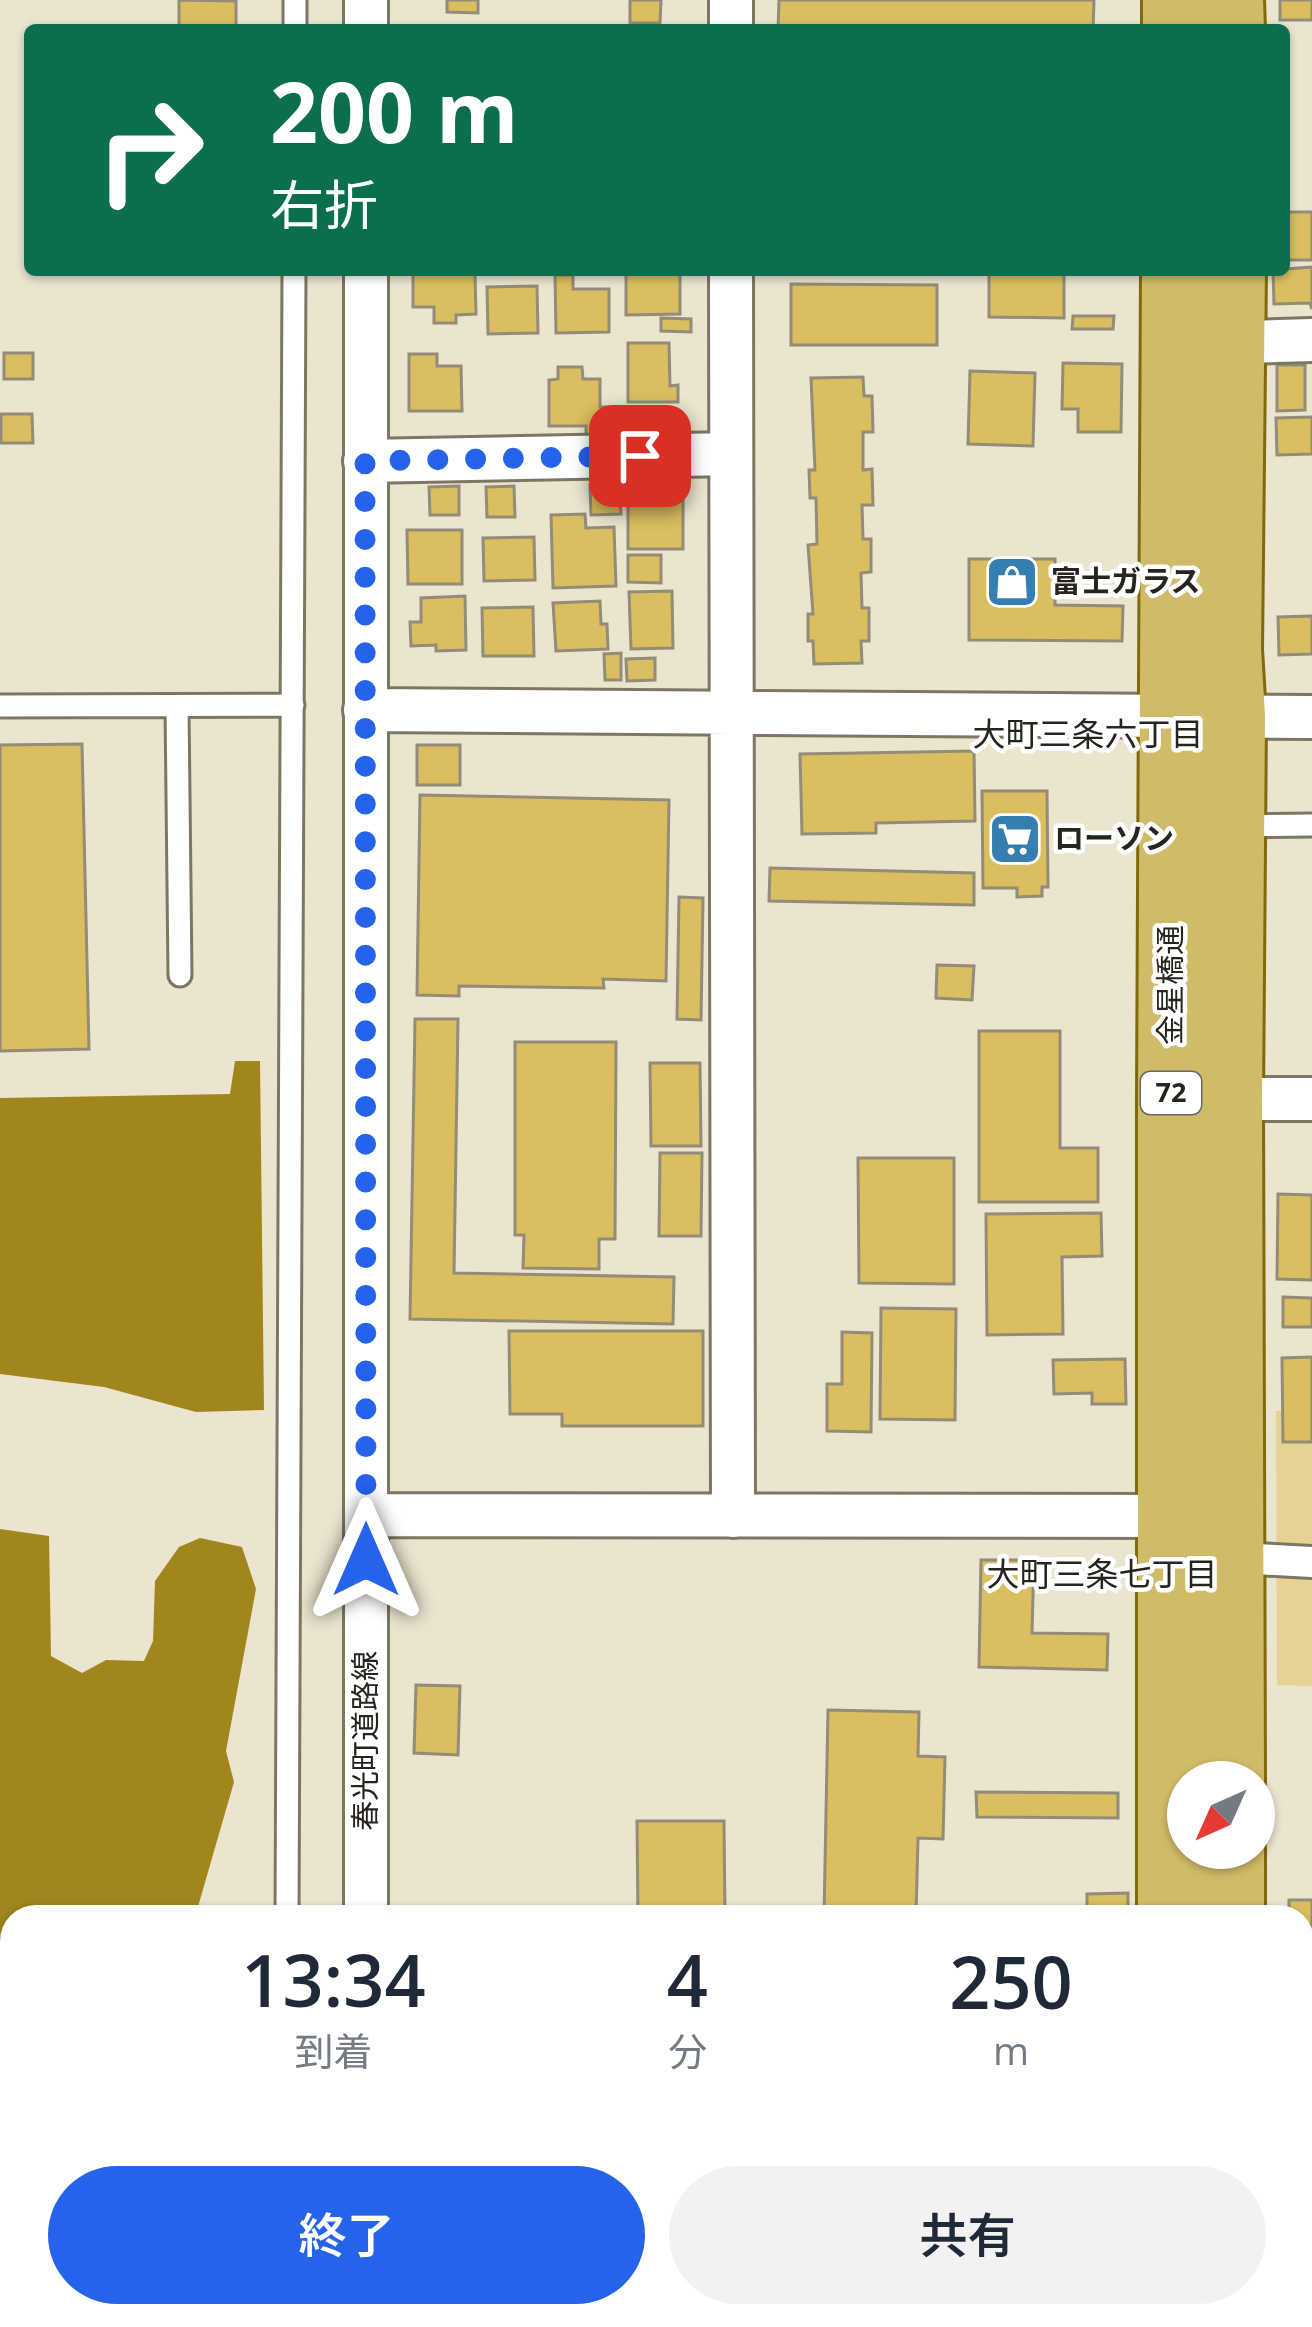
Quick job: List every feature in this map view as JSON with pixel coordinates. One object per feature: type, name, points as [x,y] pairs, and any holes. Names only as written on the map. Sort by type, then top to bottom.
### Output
[{"type":"main road","name":"金星橋通","points":[[1177,276],[1203,343],[1200,1099],[1230,1761]]},
{"type":"main road","name":"金星橋通","points":[[1203,343],[1230,276]]},
{"type":"main road","name":"金星橋通","points":[[1200,1099],[1231,826],[1202,717]]},
{"type":"main road","name":"金星橋通","points":[[1173,1905],[1220,1530]]},
{"type":"main road","points":[[1231,1869],[1231,1905]]},
{"type":"street","name":"春光町道路線","points":[[366,276],[366,1905]]},
{"type":"street","points":[[731,276],[733,1516]]},
{"type":"street","points":[[1203,343],[1312,340]]},
{"type":"street","points":[[365,461],[731,454]]},
{"type":"street","points":[[365,710],[1312,717]]},
{"type":"street","points":[[1200,1099],[1312,1099]]},
{"type":"street","points":[[366,1515],[733,1516],[1220,1530],[1312,1562]]},
{"type":"lane","points":[[287,1905],[295,276]]},
{"type":"lane","points":[[0,706],[293,705]]},
{"type":"lane","points":[[177,706],[180,975]]},
{"type":"lane","points":[[1231,826],[1312,824]]},
{"type":"shaded area","points":[[235,1061],[260,1061],[264,1410],[196,1412],[104,1387],[0,1374],[0,1098],[230,1094]]},
{"type":"shaded area","points":[[1276,1411],[1312,1411],[1312,1686],[1277,1685]]},
{"type":"shaded area","points":[[0,1529],[49,1536],[51,1656],[82,1673],[106,1660],[144,1661],[153,1641],[155,1581],[179,1547],[200,1538],[242,1547],[256,1589],[226,1751],[234,1782],[198,1905],[0,1905]]},
{"type":"building","points":[[179,0],[236,1],[236,24],[179,24]]},
{"type":"building","points":[[447,0],[478,0],[478,13],[447,12]]},
{"type":"building","points":[[630,0],[661,0],[660,23],[630,23]]},
{"type":"building","points":[[779,0],[1094,0],[1093,24],[778,24]]},
{"type":"building","points":[[1280,0],[1312,0],[1312,20],[1280,20]]},
{"type":"building","points":[[1290,212],[1312,212],[1312,260],[1290,260]]},
{"type":"building","points":[[1312,267],[1312,309],[1310,303],[1274,304],[1273,276],[1290,276],[1290,269]]},
{"type":"building","points":[[413,276],[475,276],[476,314],[456,315],[456,323],[434,323],[434,307],[413,307]]},
{"type":"building","points":[[555,276],[573,276],[573,289],[609,289],[609,332],[556,333]]},
{"type":"building","points":[[626,276],[680,276],[680,314],[626,315]]},
{"type":"building","points":[[989,276],[1064,276],[1064,318],[989,317]]},
{"type":"building","points":[[791,284],[937,285],[937,345],[791,345]]},
{"type":"building","points":[[537,286],[538,333],[488,334],[487,287]]},
{"type":"building","points":[[1073,316],[1114,316],[1113,329],[1072,329]]},
{"type":"building","points":[[661,318],[691,319],[691,332],[661,331]]},
{"type":"building","points":[[628,343],[669,343],[670,386],[678,385],[678,402],[628,402]]},
{"type":"building","points":[[4,353],[33,353],[33,379],[4,379]]},
{"type":"building","points":[[409,354],[437,354],[437,366],[461,366],[462,411],[409,411]]},
{"type":"building","points":[[1063,363],[1122,364],[1121,432],[1078,432],[1078,409],[1062,409]]},
{"type":"building","points":[[1277,365],[1305,365],[1305,410],[1277,411]]},
{"type":"building","points":[[558,367],[582,367],[583,379],[600,379],[600,407],[615,407],[615,435],[586,435],[586,426],[549,426],[549,380],[558,379]]},
{"type":"building","points":[[970,371],[1035,373],[1033,446],[968,444]]},
{"type":"building","points":[[863,377],[864,396],[872,396],[873,432],[863,432],[863,470],[872,469],[873,505],[862,505],[863,539],[871,539],[871,572],[861,573],[862,608],[869,608],[869,641],[861,641],[862,663],[814,664],[813,641],[808,641],[808,614],[813,614],[808,545],[817,544],[816,498],[810,498],[809,470],[815,470],[811,378]]},
{"type":"building","points":[[641,407],[642,432],[624,433],[623,408]]},
{"type":"building","points":[[1,414],[32,414],[33,443],[1,443]]},
{"type":"building","points":[[1312,417],[1312,454],[1277,455],[1276,418]]},
{"type":"building","points":[[619,484],[621,514],[591,515],[590,485]]},
{"type":"building","points":[[459,486],[459,515],[430,515],[429,487]]},
{"type":"building","points":[[514,486],[515,517],[487,517],[486,487]]},
{"type":"building","points":[[628,487],[683,487],[683,549],[628,549]]},
{"type":"building","points":[[585,514],[586,528],[614,527],[616,586],[553,588],[551,515]]},
{"type":"building","points":[[407,530],[462,530],[462,584],[408,584]]},
{"type":"building","points":[[534,537],[535,580],[484,581],[483,538]]},
{"type":"building","points":[[628,555],[661,555],[661,583],[628,582]]},
{"type":"building","name":"富士ガラス","points":[[969,559],[1055,559],[1055,605],[1123,606],[1122,641],[969,640]]},
{"type":"building","points":[[672,591],[673,648],[631,649],[629,592]]},
{"type":"building","points":[[465,596],[466,650],[411,646],[410,622],[421,622],[421,598]]},
{"type":"building","points":[[600,601],[608,649],[556,651],[553,603]]},
{"type":"building","points":[[533,607],[534,656],[483,656],[482,608]]},
{"type":"building","points":[[1312,616],[1312,654],[1279,655],[1278,617]]},
{"type":"building","points":[[621,653],[621,680],[605,680],[604,654]]},
{"type":"building","points":[[655,658],[655,680],[627,681],[626,659]]},
{"type":"building","points":[[82,744],[89,1049],[0,1051],[0,745]]},
{"type":"building","points":[[417,745],[460,745],[460,785],[417,785]]},
{"type":"building","points":[[974,751],[975,821],[876,823],[876,833],[802,834],[800,754]]},
{"type":"building","name":"ローソン","points":[[982,791],[1047,791],[1048,887],[1042,887],[1042,896],[1017,897],[1017,888],[983,888]]},
{"type":"building","points":[[420,795],[669,800],[666,981],[603,979],[604,988],[459,986],[459,996],[417,995]]},
{"type":"building","points":[[770,868],[974,873],[974,905],[769,901]]},
{"type":"building","points":[[679,897],[703,898],[701,1020],[677,1019]]},
{"type":"building","points":[[937,965],[974,966],[972,1000],[936,998]]},
{"type":"building","points":[[415,1019],[458,1019],[454,1273],[674,1277],[673,1324],[410,1319]]},
{"type":"building","points":[[979,1031],[1060,1031],[1060,1148],[1098,1148],[1098,1202],[979,1202]]},
{"type":"building","points":[[515,1042],[616,1042],[615,1239],[599,1239],[599,1269],[523,1268],[524,1235],[515,1235]]},
{"type":"building","points":[[650,1063],[700,1063],[701,1146],[651,1146]]},
{"type":"building","points":[[660,1153],[702,1153],[701,1236],[659,1236]]},
{"type":"building","points":[[858,1158],[954,1158],[954,1284],[859,1283]]},
{"type":"building","points":[[1278,1194],[1312,1195],[1312,1280],[1277,1279]]},
{"type":"building","points":[[1101,1213],[1102,1256],[1062,1257],[1063,1334],[987,1335],[986,1214]]},
{"type":"building","points":[[1283,1297],[1312,1298],[1312,1327],[1283,1327]]},
{"type":"building","points":[[881,1308],[956,1309],[955,1420],[880,1419]]},
{"type":"building","points":[[509,1331],[703,1331],[703,1426],[562,1426],[562,1414],[510,1414]]},
{"type":"building","points":[[842,1332],[872,1333],[871,1432],[827,1431],[827,1384],[842,1384]]},
{"type":"building","points":[[1312,1357],[1312,1442],[1283,1442],[1282,1358]]},
{"type":"building","points":[[1125,1359],[1126,1404],[1092,1404],[1092,1393],[1054,1394],[1053,1360]]},
{"type":"building","points":[[981,1560],[1034,1560],[1032,1633],[1108,1634],[1107,1670],[979,1667]]},
{"type":"building","points":[[416,1685],[460,1686],[458,1755],[414,1753]]},
{"type":"building","points":[[828,1710],[919,1712],[918,1756],[945,1757],[943,1839],[918,1838],[916,1905],[824,1905]]},
{"type":"building","points":[[976,1792],[1118,1793],[1118,1818],[977,1817]]},
{"type":"building","points":[[637,1821],[724,1821],[725,1905],[638,1905]]},
{"type":"building","points":[[1128,1893],[1128,1905],[1087,1905],[1087,1894]]},
{"type":"building","points":[[1289,1900],[1312,1900],[1312,1905],[1289,1905]]},
{"type":"place","name":"富士ガラス","points":[[1012,582]]},
{"type":"place","name":"ローソン","points":[[1015,839]]},
{"type":"district","name":"大町三条六丁目","points":[[1088,734]]},
{"type":"district","name":"大町三条七丁目","points":[[1102,1574]]},
{"type":"route","points":[[366,1560],[365,461],[640,456]]}]
